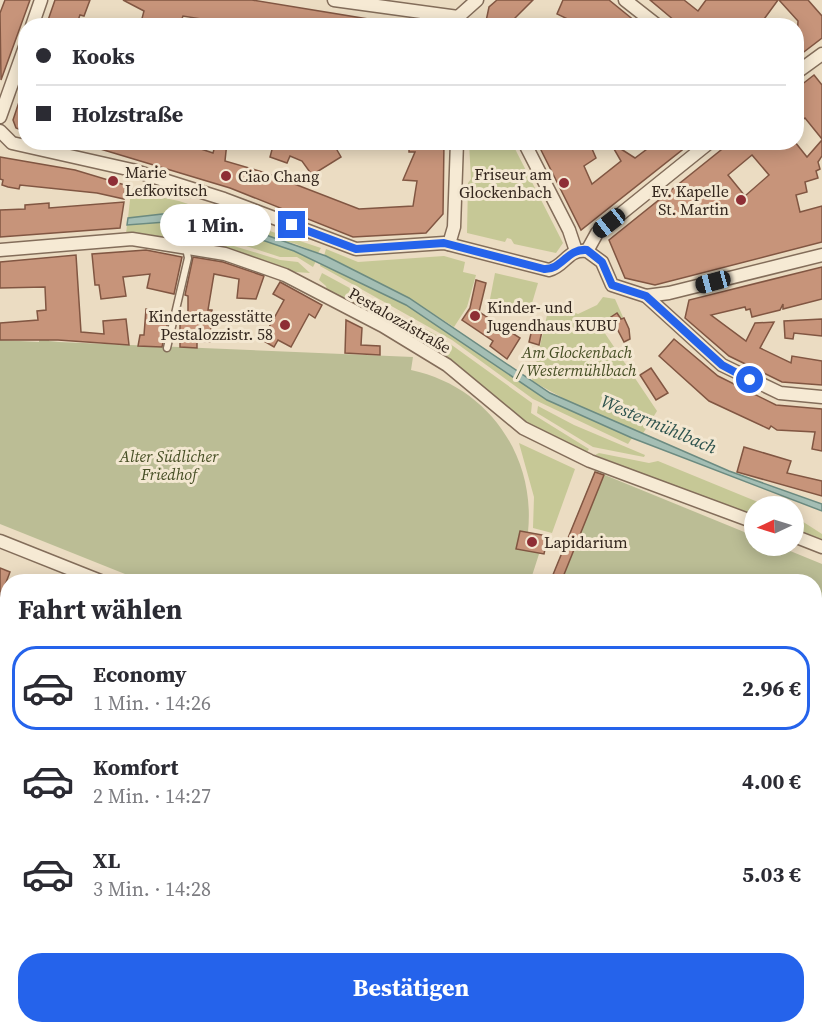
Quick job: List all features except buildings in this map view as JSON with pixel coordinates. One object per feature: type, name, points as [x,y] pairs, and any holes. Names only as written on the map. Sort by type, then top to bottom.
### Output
[{"type":"street","points":[[35,18],[41,0]]},
{"type":"street","points":[[334,0],[442,18]]},
{"type":"street","points":[[462,18],[477,0]]},
{"type":"street","points":[[625,0],[648,18]]},
{"type":"street","points":[[804,67],[822,54]]},
{"type":"street","points":[[0,117],[18,66]]},
{"type":"street","points":[[0,131],[12,143],[18,144]]},
{"type":"street","points":[[43,150],[132,170],[224,199],[356,249],[449,244],[549,270],[582,251],[597,233],[700,150]]},
{"type":"street","points":[[449,244],[454,227],[457,150]]},
{"type":"street","points":[[528,150],[582,251],[602,262],[609,282],[614,286],[646,296],[669,293],[822,255]]},
{"type":"street","name":"Pestalozzistraße","points":[[0,250],[132,239],[225,254],[293,278],[383,326],[447,365],[523,428],[590,461],[744,518]]},
{"type":"street","points":[[646,296],[722,365],[780,393],[822,398]]},
{"type":"street","points":[[804,540],[822,547]]},
{"type":"street","points":[[0,541],[83,574]]},
{"type":"lane","points":[[167,348],[188,258],[186,247]]},
{"type":"green space","points":[[469,150],[516,150],[563,243],[556,253],[514,244],[511,239],[507,238],[505,242],[467,233],[468,183],[471,179]]},
{"type":"green space","points":[[131,191],[179,201],[321,248],[318,253],[296,244],[171,213],[128,218]]},
{"type":"green space","points":[[171,220],[208,224],[245,233],[316,261],[313,267],[297,257],[280,257],[228,240],[216,232],[184,233],[182,241],[147,234],[126,234],[127,225]]},
{"type":"green space","points":[[213,235],[224,243],[280,260],[298,262],[310,273],[282,271],[257,259],[188,242],[189,238]]},
{"type":"green space","points":[[326,249],[358,262],[444,256],[465,262],[463,272],[476,275],[467,307],[454,327],[409,298],[324,256]]},
{"type":"green space","points":[[321,263],[406,305],[547,400],[632,438],[628,444],[533,399],[452,340],[320,266]]},
{"type":"green space","points":[[322,273],[442,338],[532,403],[531,413],[589,449],[587,452],[516,418],[328,294],[326,286],[319,280]]},
{"type":"green space","points":[[495,273],[538,283],[530,310],[490,299]]},
{"type":"green space","name":"Am Glockenbach / Westermühlbach","points":[[603,297],[615,299],[623,317],[602,329],[657,411],[642,435],[581,408],[532,381],[550,302],[578,314],[597,305]]},
{"type":"green space","name":"Alter Südlicher Friedhof","points":[[39,336],[49,336],[49,341],[59,342],[413,357],[411,370],[438,378],[462,391],[484,408],[501,428],[515,451],[524,476],[528,504],[528,532],[548,536],[544,554],[539,554],[533,574],[125,574],[0,524],[0,340],[39,342]]},
{"type":"green space","points":[[538,406],[574,425],[645,455],[644,457],[593,447],[537,413]]},
{"type":"green space","points":[[519,443],[575,469],[552,533],[533,528],[534,497]]},
{"type":"green space","points":[[599,453],[649,463],[658,461],[744,496],[744,513],[595,455]]},
{"type":"green space","points":[[595,471],[744,532],[744,556],[802,556],[822,564],[822,574],[553,574]]},
{"type":"green space","points":[[804,522],[822,534],[822,543],[804,537]]},
{"type":"shaded area","points":[[193,213],[223,220],[326,256],[409,298],[550,393],[729,471],[799,496],[783,496],[632,438],[547,400],[406,305],[294,251],[221,226],[192,220],[127,225],[128,218]]},
{"type":"shaded area","points":[[804,498],[822,504],[822,511],[804,504]]},
{"type":"place","name":"Ciao Chang","points":[[226,176]]},
{"type":"place","name":"Marie Lefkovitsch","points":[[113,181]]},
{"type":"place","name":"Friseur am Glockenbach","points":[[564,183]]},
{"type":"place","name":"Ev. Kapelle St. Martin","points":[[741,200]]},
{"type":"place","name":"Kinder- und Jugendhaus KUBU","points":[[475,316]]},
{"type":"place","name":"Kindertagesstätte Pestalozzistr. 58","points":[[285,325]]},
{"type":"place","name":"Lapidarium","points":[[532,542]]},
{"type":"route","points":[[292,225],[356,249],[444,243],[551,270],[573,252],[587,250],[600,259],[612,285],[646,296],[722,365],[750,380]]},
{"type":"water label","name":"Westermühlbach","points":[[659,424]]}]
